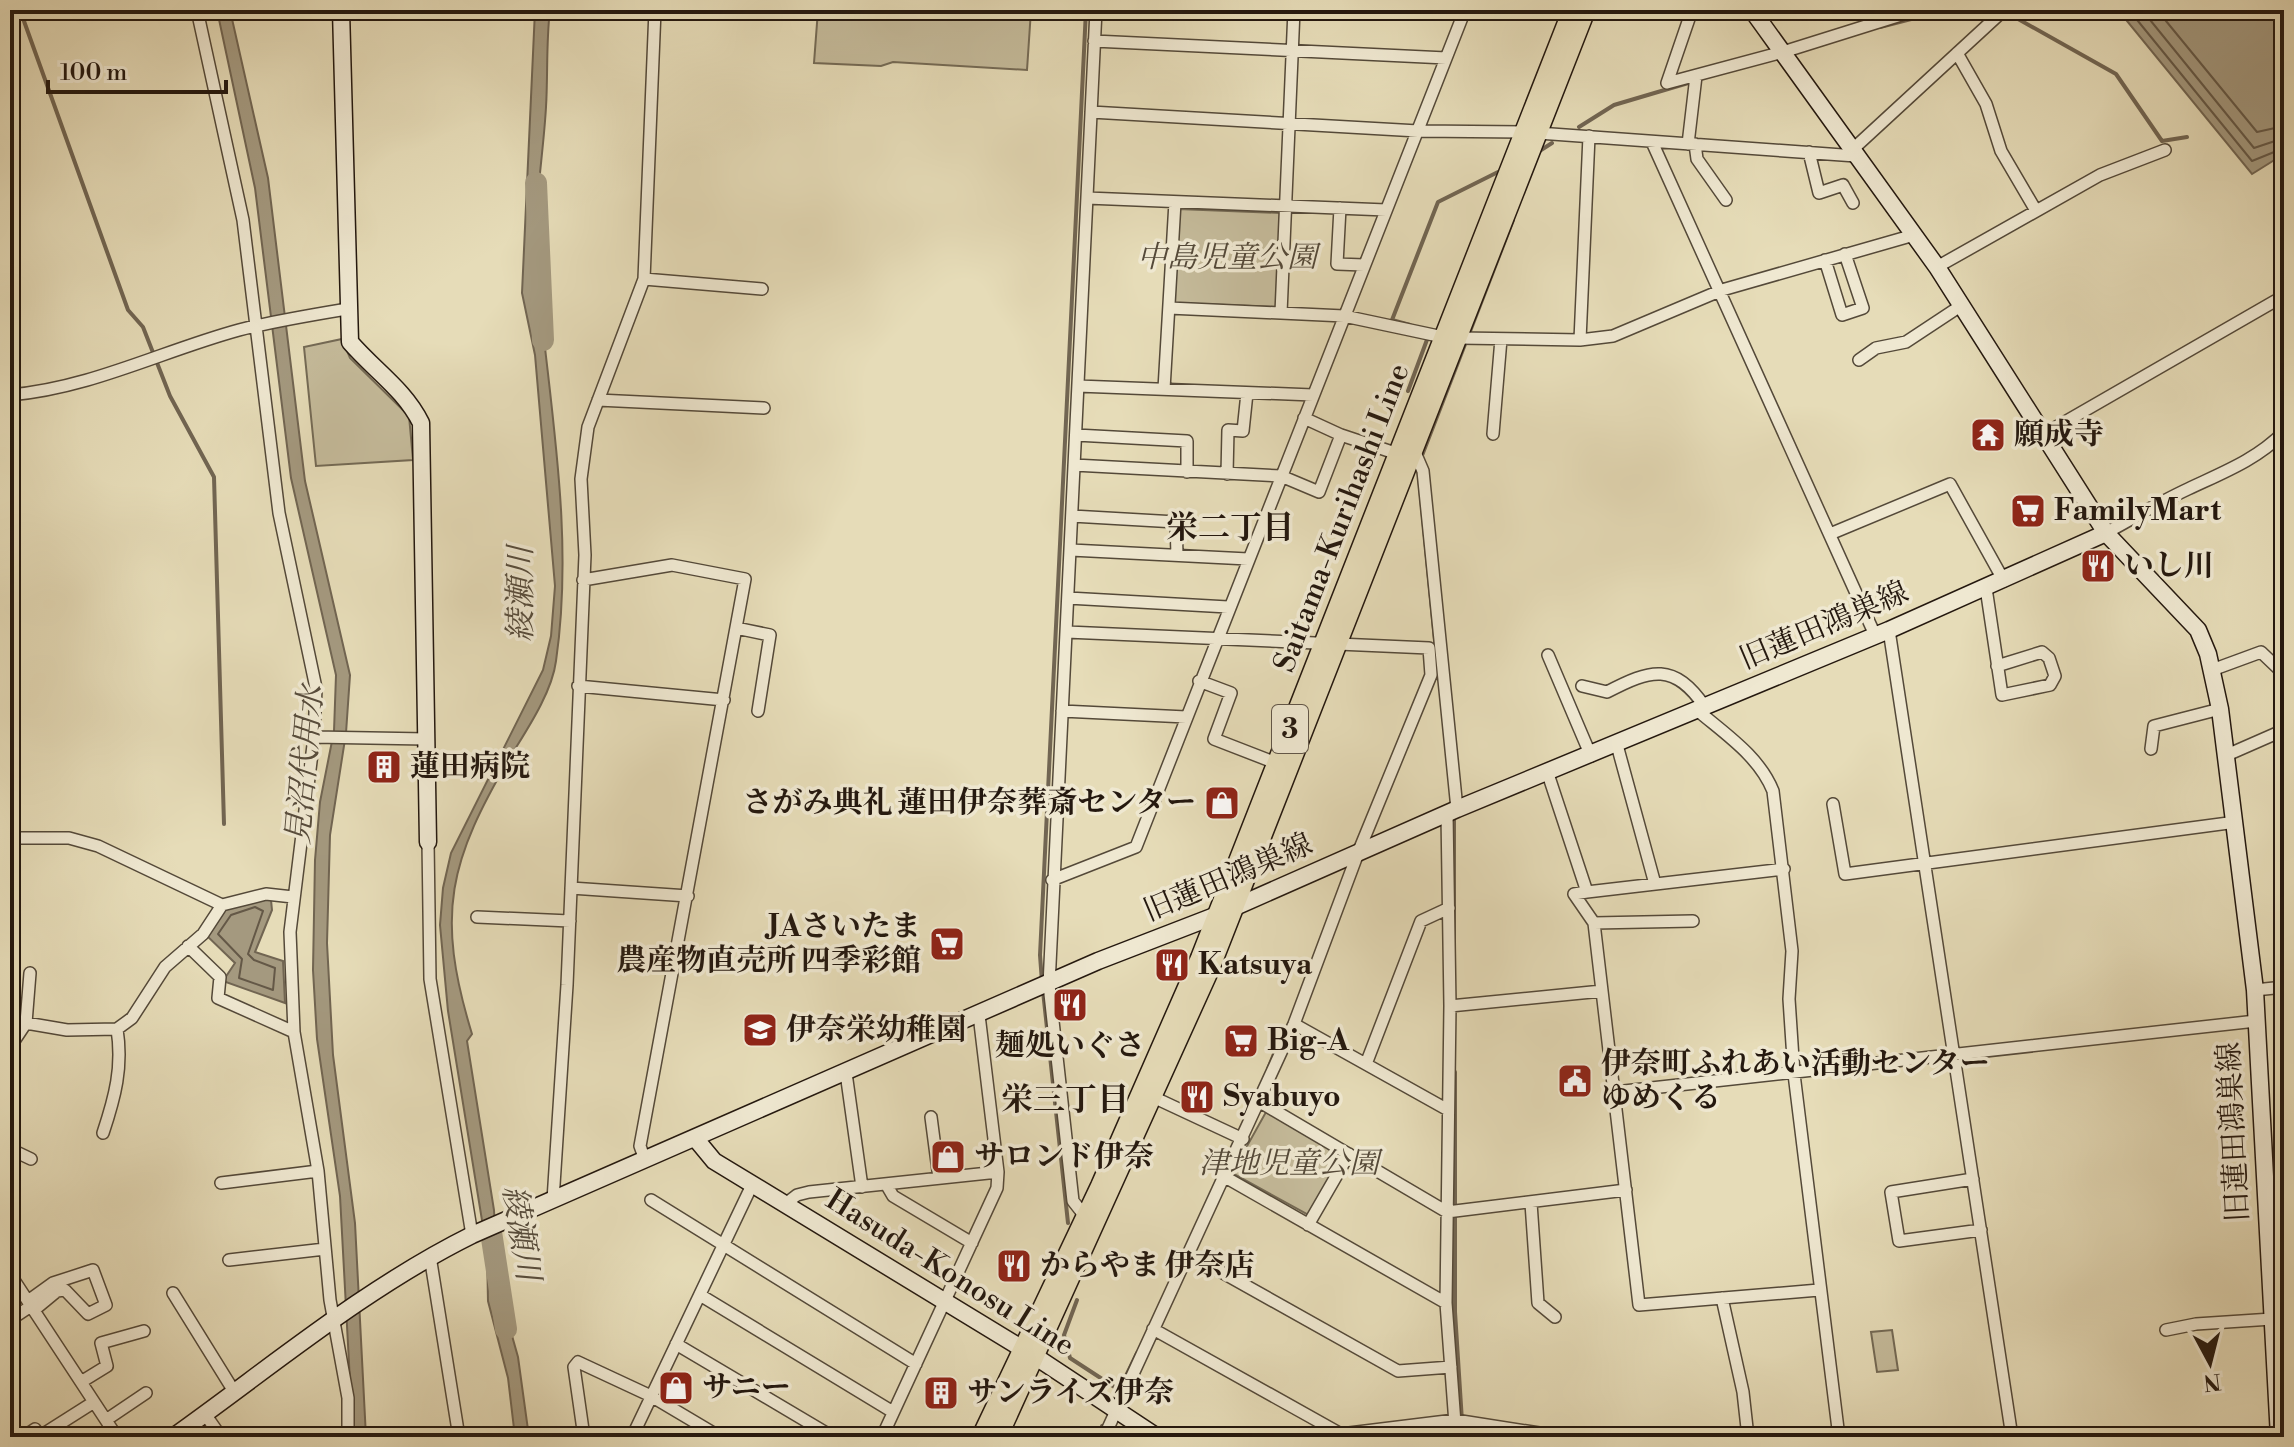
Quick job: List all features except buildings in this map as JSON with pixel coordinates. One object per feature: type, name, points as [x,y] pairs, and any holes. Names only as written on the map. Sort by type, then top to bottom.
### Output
[{"type":"main road","name":"Saitama-Kurihashi Line","points":[[1532,133],[1572,10]]},
{"type":"main road","name":"Saitama-Kurihashi Line","points":[[998,1437],[1084,1215],[1113,1158],[1283,766],[1333,642],[1406,452],[1440,336],[1586,10]]},
{"type":"main road","name":"Saitama-Kurihashi Line","points":[[981,1437],[1029,1353],[1153,1097],[1236,906],[1283,766]]},
{"type":"street","points":[[197,10],[241,209],[279,513],[314,666],[321,737],[293,897],[290,932],[294,1032],[318,1171],[334,1322],[343,1361],[348,1437]]},
{"type":"street","points":[[341,10],[350,342],[373,369],[409,399],[421,423],[430,979],[474,1234]]},
{"type":"street","points":[[553,1200],[570,921],[583,580],[581,479],[588,427],[644,279],[655,10]]},
{"type":"street","points":[[1084,1215],[1073,1201],[1043,987],[1067,632],[1096,10]]},
{"type":"street","points":[[1281,313],[1294,10]]},
{"type":"street","points":[[1052,880],[1136,847],[1465,10]]},
{"type":"street","points":[[1692,10],[1667,83],[1696,79],[1785,55],[1917,10]]},
{"type":"street","points":[[1752,10],[1937,267],[2106,533],[2190,488],[2230,472],[2256,456],[2284,432]]},
{"type":"street","points":[[1091,112],[1418,131],[1589,136],[1854,153],[2004,10]]},
{"type":"street","points":[[1094,41],[1446,58]]},
{"type":"street","points":[[1957,53],[1986,104],[2001,151],[2035,209]]},
{"type":"street","points":[[1696,79],[1691,144],[1697,159],[1726,200]]},
{"type":"street","points":[[1580,340],[1589,136]]},
{"type":"street","points":[[1652,142],[1722,290],[1830,534],[1882,632],[1925,862],[2012,1436]]},
{"type":"street","points":[[1937,267],[2100,175],[2165,150]]},
{"type":"street","points":[[1809,152],[1819,193],[1843,185],[1853,203]]},
{"type":"street","points":[[1087,198],[1386,210]]},
{"type":"street","points":[[1164,389],[1175,202]]},
{"type":"street","points":[[1340,208],[1337,264],[1364,265]]},
{"type":"street","points":[[1169,308],[1344,316],[1440,336],[1580,340],[1613,336],[1722,290],[1914,235]]},
{"type":"street","points":[[1825,260],[1842,315],[1863,308],[1845,254]]},
{"type":"street","points":[[644,279],[762,289]]},
{"type":"street","points":[[2044,434],[2275,301]]},
{"type":"street","points":[[1859,360],[1876,348],[1906,342],[1962,305]]},
{"type":"street","points":[[10,395],[45,392],[254,327],[347,309]]},
{"type":"street","points":[[1493,434],[1501,339]]},
{"type":"street","points":[[1078,386],[1313,395]]},
{"type":"street","points":[[1227,474],[1228,430],[1243,431],[1247,393]]},
{"type":"street","points":[[598,400],[764,408]]},
{"type":"street","points":[[1304,418],[1341,435],[1406,452],[1423,471],[1435,659],[1452,811],[1446,1303],[1456,1437]]},
{"type":"street","points":[[1076,435],[1187,441],[1187,472]]},
{"type":"street","points":[[1074,465],[1281,476],[1319,492],[1341,435]]},
{"type":"street","points":[[1830,534],[1950,484],[2004,581]]},
{"type":"street","points":[[1072,516],[1176,522],[1177,555]]},
{"type":"street","name":"旧蓮田鴻巣線","points":[[695,1138],[1452,811],[1548,774],[2004,581],[2106,533],[2198,630],[2212,670],[2220,709],[2255,990],[2276,1239],[2272,1319],[2281,1436]]},
{"type":"street","points":[[1071,550],[1248,559]]},
{"type":"street","points":[[583,580],[672,565],[745,579],[640,1146],[645,1160]]},
{"type":"street","points":[[1986,588],[1997,666],[2002,695],[2050,685],[2055,676],[2049,658],[2042,652],[1997,666]]},
{"type":"street","points":[[1068,598],[1228,607]]},
{"type":"street","points":[[736,628],[770,635],[758,711]]},
{"type":"street","points":[[1067,632],[1429,648],[1435,659],[1294,1024],[1191,1255],[1104,1437]]},
{"type":"street","points":[[2212,670],[2261,652],[2284,674]]},
{"type":"street","points":[[1548,655],[1591,756]]},
{"type":"street","points":[[1582,686],[1607,692],[1639,675],[1660,671],[1690,685],[1701,709],[1746,752],[1767,776],[1773,791],[1792,951],[1789,999],[1794,1074],[1839,1437]]},
{"type":"street","points":[[1199,681],[1231,693],[1214,739],[1283,766]]},
{"type":"street","points":[[578,686],[724,700]]},
{"type":"street","points":[[2284,698],[2280,700],[2284,707]]},
{"type":"street","points":[[2151,749],[2154,726],[2220,709]]},
{"type":"street","points":[[1062,711],[1186,717]]},
{"type":"street","points":[[2227,755],[2284,730]]},
{"type":"street","points":[[321,737],[426,739]]},
{"type":"street","points":[[1617,745],[1655,884]]},
{"type":"street","points":[[1548,774],[1587,892]]},
{"type":"street","points":[[1833,804],[1845,874],[2236,822]]},
{"type":"street","points":[[10,838],[69,838],[98,846],[222,905],[266,894],[293,897]]},
{"type":"street","points":[[1784,869],[1574,894],[1594,923],[1639,1305],[1819,1290]]},
{"type":"street","points":[[571,888],[688,896]]},
{"type":"street","points":[[26,1023],[67,1030],[117,1029],[132,1018],[165,967],[203,934],[222,905]]},
{"type":"street","points":[[1366,1064],[1421,921],[1449,908]]},
{"type":"street","points":[[477,917],[570,921]]},
{"type":"street","points":[[1594,923],[1693,921]]},
{"type":"street","points":[[188,946],[220,977],[218,998],[294,1032]]},
{"type":"street","points":[[10,1047],[26,1023],[30,973]]},
{"type":"street","points":[[2255,990],[2284,987]]},
{"type":"street","points":[[1450,1006],[1602,991]]},
{"type":"street","points":[[882,1437],[997,1188],[998,1172],[979,1015]]},
{"type":"street","points":[[1615,1092],[2256,1021]]},
{"type":"street","points":[[1294,1024],[1448,1110]]},
{"type":"street","points":[[103,1133],[118,1087],[121,1055],[117,1029]]},
{"type":"street","points":[[846,1073],[862,1187]]},
{"type":"street","points":[[1153,1097],[1243,1139]]},
{"type":"street","points":[[1260,1102],[1447,1212],[1626,1190]]},
{"type":"street","points":[[931,1117],[939,1178]]},
{"type":"street","points":[[173,1437],[430,1256],[695,1138]]},
{"type":"street","name":"Hasuda-Konosu Line","points":[[695,1138],[704,1153],[752,1185],[1029,1353],[1157,1437]]},
{"type":"street","points":[[10,1149],[31,1159]]},
{"type":"street","points":[[1308,1225],[1349,1154]]},
{"type":"street","points":[[221,1183],[318,1171]]},
{"type":"street","points":[[784,1205],[797,1195],[809,1192],[998,1172]]},
{"type":"street","points":[[1225,1177],[1446,1303]]},
{"type":"street","points":[[1973,1179],[1891,1192],[1899,1241],[1981,1230]]},
{"type":"street","points":[[886,1184],[893,1196],[972,1243]]},
{"type":"street","points":[[632,1437],[752,1185]]},
{"type":"street","points":[[651,1200],[916,1364]]},
{"type":"street","points":[[1531,1203],[1538,1303],[1555,1317]]},
{"type":"street","points":[[229,1260],[325,1249]]},
{"type":"street","points":[[1191,1255],[1398,1371],[1451,1367]]},
{"type":"street","points":[[430,1256],[459,1437]]},
{"type":"street","points":[[10,1320],[57,1291],[65,1290],[88,1314],[106,1305],[93,1270],[53,1283],[31,1306]]},
{"type":"street","points":[[10,1274],[117,1437]]},
{"type":"street","points":[[173,1293],[235,1393]]},
{"type":"street","points":[[700,1295],[893,1412]]},
{"type":"street","points":[[1722,1298],[1743,1392],[1748,1437]]},
{"type":"street","points":[[2166,1330],[2196,1324],[2272,1319]]},
{"type":"street","points":[[1153,1329],[1340,1435],[1382,1433],[1455,1420],[1565,1437]]},
{"type":"street","points":[[81,1382],[107,1366],[101,1343],[144,1331]]},
{"type":"street","points":[[676,1344],[833,1437]]},
{"type":"street","points":[[584,1437],[575,1363],[651,1396],[720,1437]]},
{"type":"street","points":[[106,1420],[146,1393]]},
{"type":"street","points":[[23,1437],[94,1402]]},
{"type":"street","points":[[205,1414],[221,1437]]},
{"type":"street","points":[[1879,1437],[2281,1436]]},
{"type":"green space","points":[[818,10],[1031,10],[1027,70],[893,62],[881,66],[814,63]]},
{"type":"green space","name":"中島児童公園","points":[[1178,209],[1280,213],[1276,307],[1174,303]]},
{"type":"green space","points":[[342,339],[350,358],[409,416],[413,460],[316,466],[304,347]]},
{"type":"green space","name":"津地児童公園","points":[[1266,1112],[1345,1155],[1312,1217],[1232,1173]]},
{"type":"green space","points":[[1892,1330],[1898,1370],[1877,1372],[1871,1332]]},
{"type":"water","points":[[217,10],[230,10],[268,178],[305,481],[350,675],[346,733],[330,835],[327,943],[333,1055],[355,1223],[366,1437],[353,1437],[340,1196],[317,1039],[313,970],[315,860],[320,802],[334,731],[336,675],[291,478],[255,188]]},
{"type":"water","points":[[535,10],[550,10],[536,249],[558,465],[563,563],[561,612],[550,685],[474,826],[454,889],[452,920],[454,954],[472,1034],[467,1041],[494,1210],[498,1286],[518,1357],[529,1437],[515,1437],[508,1378],[488,1301],[487,1251],[448,1011],[440,925],[443,888],[451,853],[543,670],[551,636],[555,586],[535,355],[522,293]]},
{"type":"water","points":[[2118,10],[2284,10],[2284,154],[2252,174]]},
{"type":"water","points":[[266,898],[271,900],[272,910],[255,952],[283,961],[285,1003],[223,981],[235,963],[206,935],[225,908]]},
{"type":"waterway","points":[[20,10],[128,310],[143,327],[170,396],[214,477],[224,824]]},
{"type":"waterway","points":[[1042,982],[1040,955],[1086,10]]},
{"type":"waterway","points":[[1880,27],[1946,10]]},
{"type":"waterway","points":[[1978,10],[1993,12]]},
{"type":"waterway","points":[[2011,15],[2116,74],[2162,141],[2187,137]]},
{"type":"waterway","points":[[1579,127],[1614,105],[1695,81]]},
{"type":"waterway","points":[[1538,152],[1552,143]]},
{"type":"waterway","points":[[1410,325],[1392,320],[1438,202],[1498,172]]},
{"type":"waterway","name":"綾瀬川","points":[[536,183],[543,340]]},
{"type":"waterway","points":[[1421,458],[1513,220]]},
{"type":"waterway","points":[[1408,391],[1428,337]]},
{"type":"waterway","points":[[1418,466],[1437,660]]},
{"type":"waterway","points":[[1454,816],[1454,939]]},
{"type":"waterway","points":[[1043,991],[1068,1223]]},
{"type":"waterway","points":[[1268,1069],[1283,1031]]},
{"type":"waterway","points":[[1455,1072],[1455,1312],[1463,1437]]},
{"type":"waterway","name":"綾瀬川","points":[[491,1232],[506,1329]]},
{"type":"waterway","points":[[1077,1300],[1064,1335],[1070,1358],[1116,1388],[1121,1386],[1137,1353]]},
{"type":"waterway","points":[[1097,1437],[1102,1426]]},
{"type":"place","name":"願成寺","points":[[1988,435]]},
{"type":"place","name":"FamilyMart","points":[[2028,511]]},
{"type":"place","name":"いし川","points":[[2098,566]]},
{"type":"place","name":"蓮田病院","points":[[384,767]]},
{"type":"place","name":"さがみ典礼 蓮田伊奈葬斎センター","points":[[1222,803]]},
{"type":"place","name":"JAさいたま 農産物直売所 四季彩館","points":[[947,944]]},
{"type":"place","name":"Katsuya","points":[[1172,965]]},
{"type":"place","name":"麺処いぐさ","points":[[1070,1005]]},
{"type":"place","name":"伊奈栄幼稚園","points":[[760,1030]]},
{"type":"place","name":"Big-A","points":[[1241,1041]]},
{"type":"place","name":"伊奈町ふれあい活動センター ゆめくる","points":[[1575,1081]]},
{"type":"place","name":"Syabuyo","points":[[1197,1097]]},
{"type":"place","name":"サロンド伊奈","points":[[948,1157]]},
{"type":"place","name":"からやま 伊奈店","points":[[1014,1266]]},
{"type":"place","name":"サニー","points":[[676,1388]]},
{"type":"place","name":"サンライズ伊奈","points":[[941,1393]]},
{"type":"district","name":"栄二丁目","points":[[1230,528]]},
{"type":"district","name":"栄三丁目","points":[[1065,1100]]},
{"type":"water label","name":"見沼代用水","points":[[305,765]]}]
